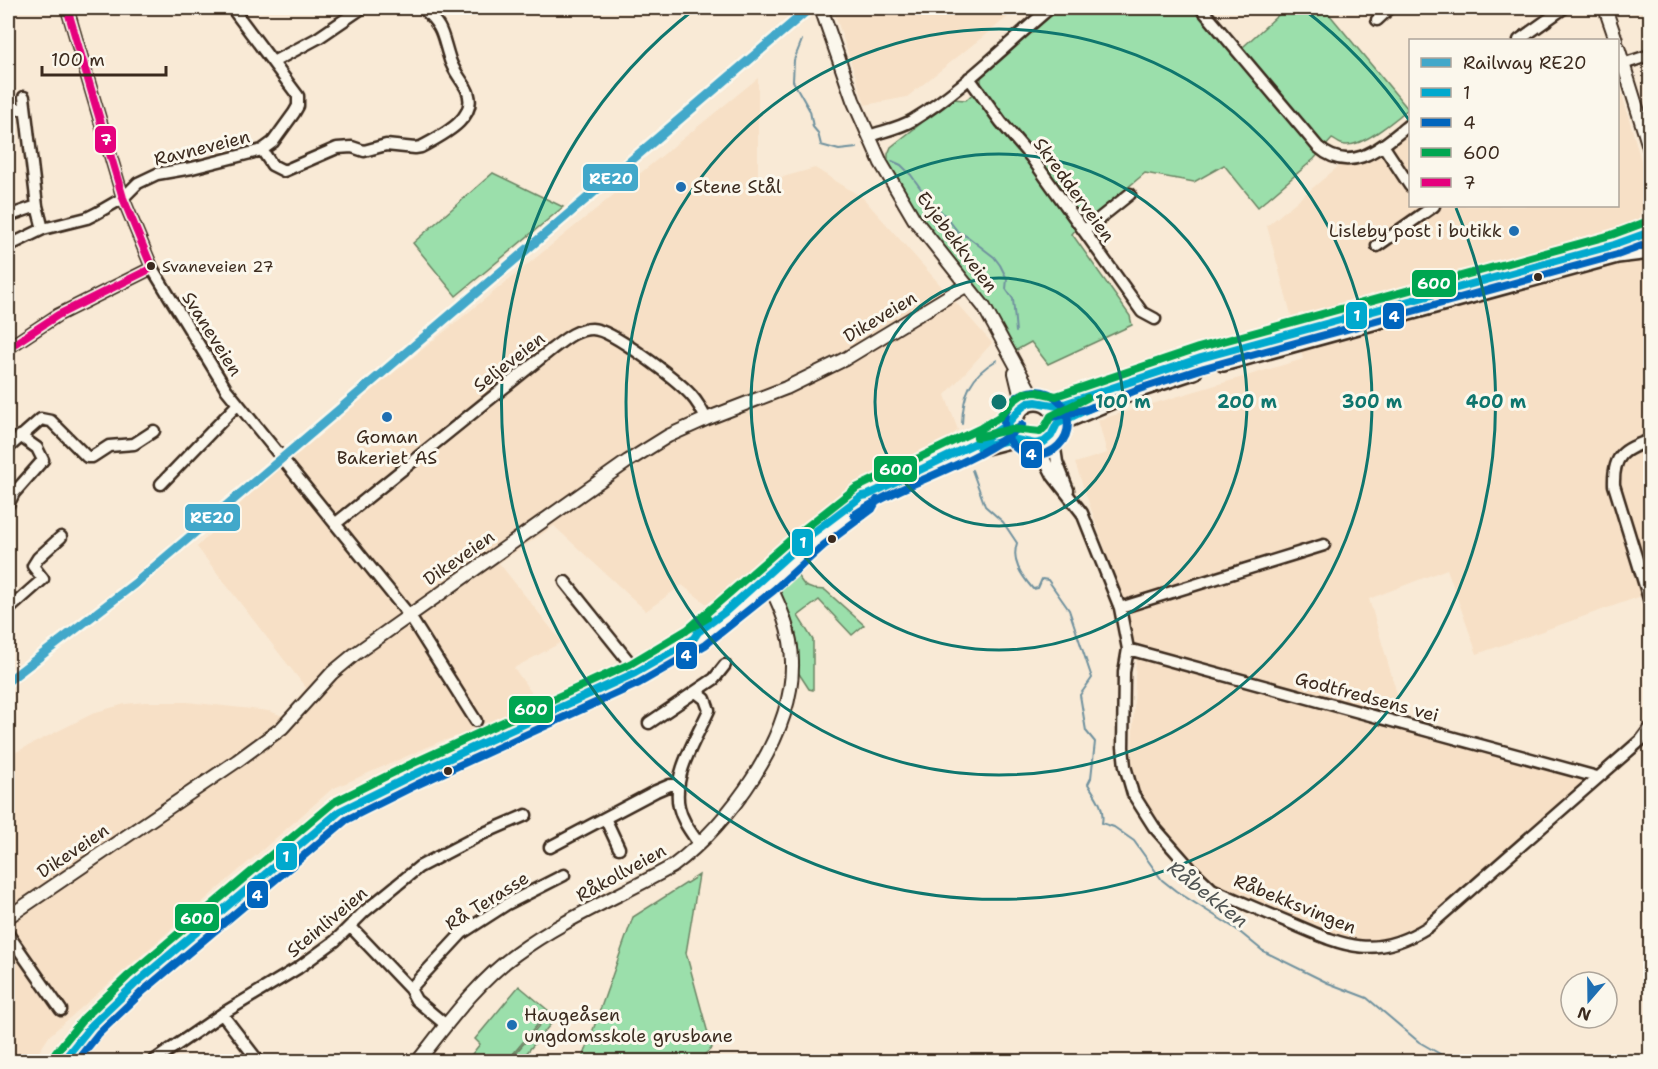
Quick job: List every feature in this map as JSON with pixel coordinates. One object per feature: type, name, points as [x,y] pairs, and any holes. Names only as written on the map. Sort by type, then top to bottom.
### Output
[{"type":"main road","points":[[63,1062],[92,1026],[135,984],[340,811],[389,786],[635,673],[694,638],[762,583],[836,515],[862,496],[958,452],[1004,427],[1028,403],[1043,404],[1085,399],[1135,379],[1201,358],[1614,245],[1650,232]]},
{"type":"main road","points":[[1018,412],[1015,425],[1022,439],[1029,443],[1046,442],[1055,429],[1123,395],[1201,368],[1617,255],[1650,251]]},
{"type":"main road","points":[[1043,404],[1055,415],[1055,429]]},
{"type":"main road","points":[[958,452],[993,443],[1022,439]]},
{"type":"street","name":"Svaneveien","points":[[67,8],[123,198],[152,268],[211,366],[238,404],[409,615],[476,721]]},
{"type":"street","name":"Ravneveien","points":[[8,246],[43,229],[87,218],[123,198],[138,183],[157,174],[192,168],[262,150],[273,142],[294,113],[299,100],[298,96],[232,8]]},
{"type":"street","points":[[273,62],[318,39],[362,8]]},
{"type":"street","points":[[262,150],[272,165],[284,171],[337,148],[352,147],[364,151],[386,145],[421,147],[462,120],[469,109],[468,90],[450,62],[444,34],[438,23],[423,8]]},
{"type":"street","name":"Evjebekkveien","points":[[821,8],[853,100],[880,163],[914,219],[984,306],[1005,342],[1014,363],[1021,398],[1018,412]]},
{"type":"street","points":[[869,136],[911,121],[969,78],[1050,8]]},
{"type":"street","points":[[1201,8],[1326,154],[1336,159],[1353,159],[1374,152],[1409,125]]},
{"type":"street","points":[[1377,20],[1390,8]]},
{"type":"street","points":[[1520,39],[1564,8]]},
{"type":"street","points":[[1605,8],[1616,39]]},
{"type":"street","points":[[1650,55],[1620,66],[1650,150]]},
{"type":"street","name":"Skredderveien","points":[[969,78],[1084,230],[1142,312],[1155,319]]},
{"type":"street","points":[[24,97],[37,206],[43,229]]},
{"type":"street","points":[[8,108],[25,109]]},
{"type":"street","points":[[1383,145],[1409,184]]},
{"type":"street","points":[[1084,230],[1130,194]]},
{"type":"street","points":[[8,216],[37,206]]},
{"type":"street","points":[[1377,246],[1428,207]]},
{"type":"street","points":[[8,348],[58,315],[152,268]]},
{"type":"street","name":"Dikeveien","points":[[8,917],[282,728],[332,673],[355,654],[628,460],[668,436],[786,388],[845,359],[967,285]]},
{"type":"street","name":"Seljeveien","points":[[335,524],[552,349],[580,330],[598,330],[609,334],[647,359],[690,394],[702,408],[706,419]]},
{"type":"street","name":"Evjebekkveien","points":[[1014,363],[1043,404]]},
{"type":"street","name":"Svaneveien","points":[[161,484],[238,404]]},
{"type":"street","points":[[8,448],[41,419],[51,421],[83,454],[92,457],[109,446],[134,444],[154,431]]},
{"type":"street","name":"Råbekksvingen","points":[[1055,429],[1057,462],[1070,496]]},
{"type":"street","points":[[8,505],[14,493],[43,460],[37,448],[20,436]]},
{"type":"street","points":[[1650,440],[1624,452],[1615,464],[1614,485],[1650,603]]},
{"type":"street","name":"Råbekksvingen","points":[[1037,444],[1053,476],[1070,496],[1090,528],[1120,608],[1128,649],[1124,672],[1123,747],[1125,766],[1133,794],[1154,827],[1191,870],[1212,889],[1335,942],[1361,947],[1385,946],[1412,937],[1428,927],[1641,740],[1650,728]]},
{"type":"street","points":[[8,610],[43,579],[33,567],[38,558],[61,537]]},
{"type":"street","points":[[1120,608],[1324,545]]},
{"type":"street","points":[[565,582],[630,663],[635,673]]},
{"type":"street","name":"Råkollveien","points":[[417,1062],[474,990],[518,952],[673,866],[699,844],[732,807],[754,776],[773,741],[784,715],[790,685],[792,663],[787,628],[778,606],[762,583]]},
{"type":"street","name":"Godtfredsens vei","points":[[1128,649],[1597,777]]},
{"type":"street","points":[[649,723],[714,679],[725,665]]},
{"type":"street","points":[[696,692],[705,699],[709,711],[678,785],[679,807],[686,825],[699,844]]},
{"type":"street","points":[[550,847],[656,791],[670,785],[678,785]]},
{"type":"street","name":"Steinliveien","points":[[156,1060],[222,1014],[298,968],[334,941],[363,912],[419,867],[482,834],[526,815]]},
{"type":"street","points":[[605,818],[619,848]]},
{"type":"street","name":"Rå Terasse","points":[[410,989],[462,933],[507,904],[564,875]]},
{"type":"street","points":[[350,926],[410,989],[416,1000],[446,1025]]},
{"type":"street","points":[[8,934],[61,1010]]},
{"type":"street","points":[[222,1014],[259,1062]]},
{"type":"shaded area","points":[[833,8],[1019,8],[907,97],[865,105]]},
{"type":"shaded area","points":[[758,78],[758,184],[815,168],[863,198],[992,343],[945,395],[958,430],[947,440],[903,460],[853,488],[793,533],[712,608],[682,585],[646,611],[554,526],[499,563],[562,642],[514,668],[540,705],[486,728],[439,742],[332,789],[50,1035],[33,1061],[8,1062],[8,756],[96,712],[125,704],[187,702],[269,711],[283,716],[306,688],[197,547],[276,468]]},
{"type":"shaded area","name":"Råbekken","points":[[1619,84],[1650,192],[1639,216],[1647,266],[1650,267],[1650,593],[1477,654],[1447,569],[1369,599],[1408,731],[1588,779],[1429,923],[1398,937],[1361,941],[1327,933],[1193,873],[1131,780],[1136,656],[1108,558],[1075,463],[1107,453],[1098,420],[1303,359],[1267,226],[1340,165],[1409,122],[1409,207],[1619,207]]},
{"type":"green space","points":[[1060,8],[1192,8],[1233,56],[1286,8],[1324,8],[1408,109],[1367,139],[1357,143],[1341,144],[1332,139],[1314,159],[1258,207],[1224,165],[1194,182],[1145,173],[1096,214],[1085,217],[1072,234],[1130,316],[1132,325],[1048,364],[1031,342],[1013,352],[995,319],[954,259],[914,214],[888,169],[888,154],[891,147],[952,99],[966,100],[981,86],[981,74]]},
{"type":"green space","points":[[493,173],[563,207],[456,296],[413,243]]},
{"type":"green space","points":[[796,574],[805,586],[825,590],[864,625],[852,635],[819,600],[798,616],[813,640],[813,690],[809,689],[796,669],[798,645],[776,588],[786,578]]},
{"type":"green space","points":[[699,875],[686,953],[712,1048],[697,1061],[582,1061],[633,917]]},
{"type":"green space","name":"Haugeåsen ungdomsskole grusbane","points":[[519,986],[549,1011],[507,1061],[471,1061],[468,1059],[480,1044],[475,1039]]},
{"type":"green space","points":[[548,1015],[554,1020],[520,1061],[509,1061]]},
{"type":"waterway","name":"Råbekken","points":[[802,40],[794,60],[793,81],[810,111],[813,127],[818,133],[821,145],[839,150],[857,148]]},
{"type":"waterway","name":"Råbekken","points":[[892,161],[901,165],[911,175],[958,232],[994,257],[1000,265],[1007,279],[1006,289],[1013,299],[1016,332]]},
{"type":"waterway","name":"Råbekken","points":[[962,424],[964,403],[970,386],[980,372],[997,360]]},
{"type":"waterway","name":"Råbekken","points":[[972,470],[985,506],[1003,522],[1017,543],[1015,556],[1018,568],[1033,589],[1038,588],[1042,579],[1048,580],[1069,610],[1092,678],[1080,695],[1086,731],[1095,742],[1091,778],[1088,784],[1101,807],[1102,823],[1114,827],[1134,841],[1162,880],[1236,929],[1263,951],[1328,983],[1367,998],[1419,1042],[1454,1062]]},
{"type":"rail line","name":"RE20","points":[[8,681],[138,581],[810,8]]},
{"type":"transit line","name":"7","points":[[67,8],[123,198],[152,268]]},
{"type":"transit line","name":"600","points":[[686,631],[789,541],[856,488],[981,428],[999,417],[1013,401],[1024,393],[1037,392],[1056,396],[1198,348],[1611,235],[1646,222]]},
{"type":"transit line","name":"1","points":[[62,1062],[91,1026],[135,984],[340,811],[635,673],[672,652],[694,638],[698,632],[725,612],[813,533],[862,496],[986,438],[1006,425],[1028,403],[1058,406],[1201,358],[1614,245],[1650,232]]},
{"type":"transit line","name":"4","points":[[1052,417],[1088,409],[1139,389],[1204,368],[1617,255],[1650,243]]},
{"type":"transit line","name":"7","points":[[8,348],[58,315],[152,268]]},
{"type":"transit line","name":"4","points":[[1036,391],[1054,397],[1062,405],[1068,423],[1062,441],[1054,449],[1036,455],[1018,449],[1010,441],[1004,423],[1010,405],[1018,397],[1036,391]]},
{"type":"transit line","name":"600","points":[[977,437],[1012,429],[1040,432],[1051,416],[1087,398]]},
{"type":"transit line","name":"1","points":[[980,447],[1012,439],[1035,444],[1044,442],[1051,436],[1057,424],[1092,407]]},
{"type":"transit line","name":"4","points":[[854,515],[895,492],[983,452],[1022,425]]},
{"type":"transit line","name":"4","points":[[76,1062],[99,1033],[142,992],[346,820],[416,785],[639,683],[705,645],[774,590],[824,545],[872,509],[877,500]]},
{"type":"transit line","name":"600","points":[[54,1055],[84,1018],[128,976],[334,802],[630,664],[707,618]]},
{"type":"place","name":"Stene Stål","points":[[681,187]]},
{"type":"place","name":"Lisleby post i butikk","points":[[1514,231]]},
{"type":"place","name":"Svaneveien 27","points":[[151,266]]},
{"type":"place","name":"Goman Bakeriet AS","points":[[387,417]]},
{"type":"place","name":"Haugeåsen ungdomsskole grusbane","points":[[512,1025]]}]
